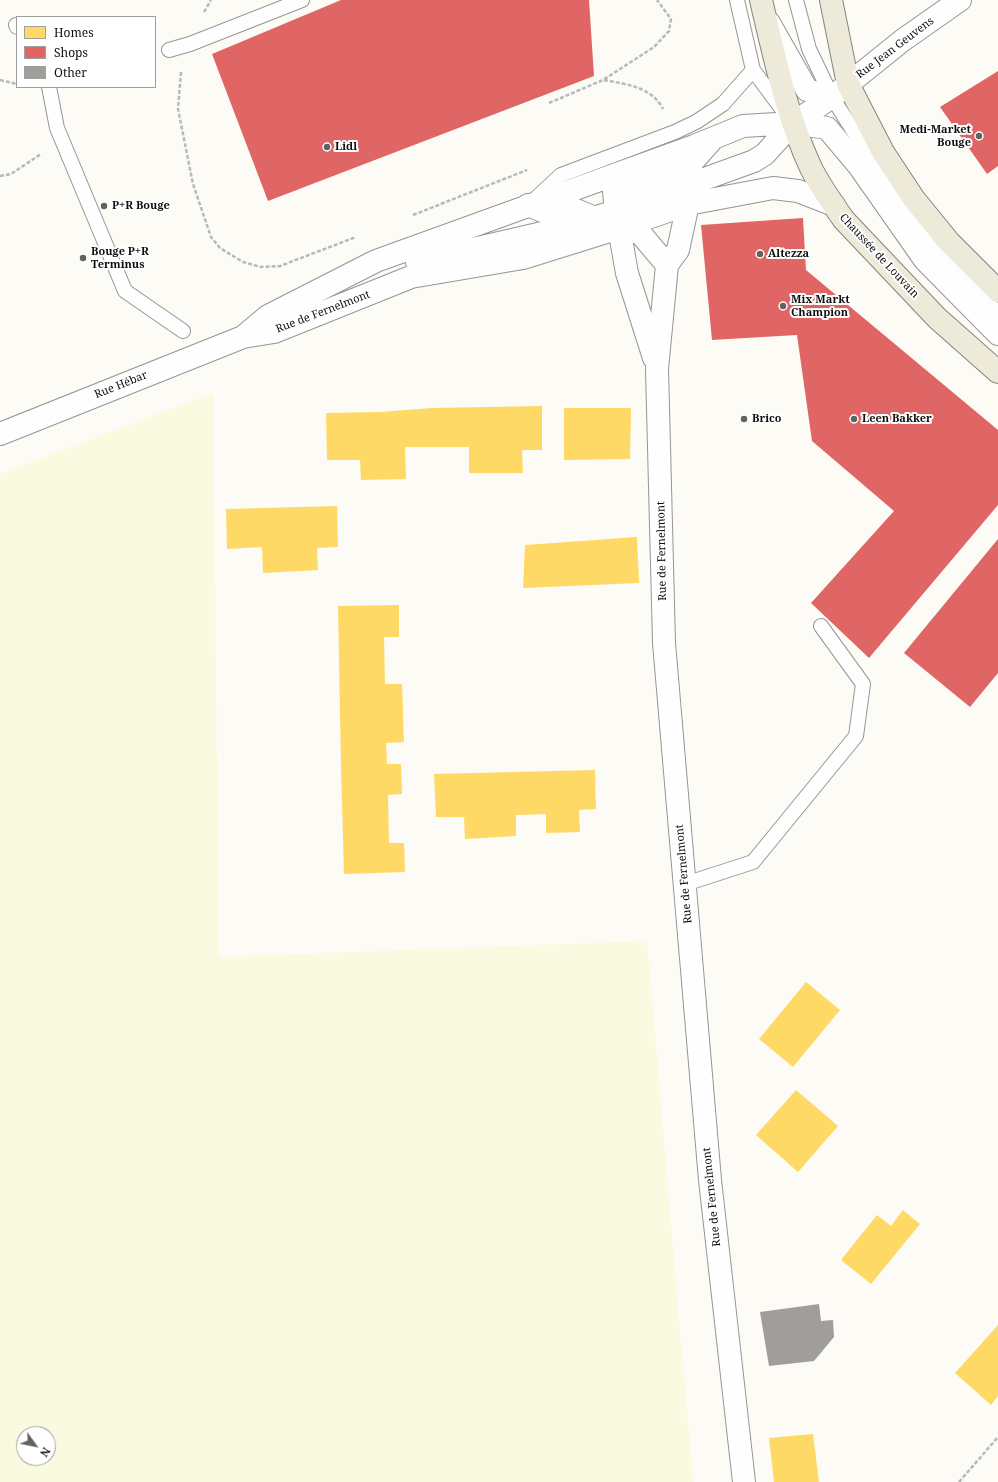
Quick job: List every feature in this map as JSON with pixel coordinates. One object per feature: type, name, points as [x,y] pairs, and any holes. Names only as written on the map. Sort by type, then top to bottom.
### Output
[{"type":"main road","points":[[830,0],[840,91],[914,199],[949,242],[998,291]]},
{"type":"main road","name":"Chaussée de Louvain","points":[[763,8],[793,123],[811,168],[834,205],[844,220],[937,318],[998,372]]},
{"type":"street","name":"Rue Jean Geuvens","points":[[840,91],[903,40],[960,0]]},
{"type":"street","points":[[763,8],[807,90],[840,91]]},
{"type":"street","points":[[685,196],[765,154],[793,123],[840,91]]},
{"type":"street","points":[[243,337],[268,316],[376,261],[743,126],[793,123],[827,128],[859,166],[925,260],[998,334]]},
{"type":"street","points":[[657,369],[628,273],[614,192],[686,169],[715,137]]},
{"type":"street","points":[[685,196],[773,188],[798,191],[834,205]]},
{"type":"street","points":[[528,205],[550,214],[571,208],[595,218],[618,220],[640,233],[667,265],[678,250],[685,196]]},
{"type":"street","name":"Rue de Fernelmont","points":[[243,337],[274,332],[411,277],[523,258],[618,220],[685,196]]},
{"type":"street","points":[[379,290],[406,265],[551,231],[595,218]]},
{"type":"street","name":"Rue de Fernelmont","points":[[667,265],[657,369],[664,643],[710,1180],[744,1482]]},
{"type":"street","name":"Rue Hébar","points":[[0,434],[243,337]]},
{"type":"lane","points":[[169,50],[190,44],[302,0]]},
{"type":"lane","points":[[737,0],[753,70],[793,123]]},
{"type":"lane","points":[[796,0],[809,49],[840,91],[874,164],[937,252],[998,313]]},
{"type":"lane","points":[[528,205],[561,175],[674,132],[696,122],[723,104],[753,70]]},
{"type":"lane","points":[[49,88],[57,128],[125,292],[183,331]]},
{"type":"lane","points":[[685,884],[753,862],[856,736],[863,684],[821,626]]},
{"type":"path","points":[[211,0],[190,44],[180,74],[178,108],[193,184],[211,237],[220,248],[243,262],[261,267],[280,266],[362,234]]},
{"type":"path","points":[[549,103],[603,80],[654,46],[669,31],[671,20],[657,0]]},
{"type":"path","points":[[0,80],[16,84]]},
{"type":"path","points":[[603,80],[629,84],[647,92],[661,106],[666,115]]},
{"type":"path","points":[[0,176],[11,174],[43,153]]},
{"type":"path","points":[[407,217],[533,168]]},
{"type":"path","points":[[959,1482],[998,1437]]},
{"type":"green space","points":[[213,393],[219,957],[647,941],[693,1482],[0,1482],[0,474]]},
{"type":"building: Homes","points":[[542,406],[542,450],[522,450],[523,473],[469,473],[469,447],[405,447],[406,479],[361,480],[360,460],[327,460],[326,413],[380,412],[432,408]]},
{"type":"building: Homes","points":[[564,408],[631,408],[630,459],[564,460]]},
{"type":"building: Homes","points":[[337,506],[338,547],[317,548],[318,570],[263,573],[262,547],[227,549],[226,509]]},
{"type":"building: Homes","points":[[637,537],[639,583],[523,588],[525,545]]},
{"type":"building: Homes","points":[[399,605],[399,637],[384,637],[385,684],[402,684],[404,742],[386,743],[387,764],[401,764],[402,794],[388,795],[389,843],[404,843],[405,872],[344,874],[338,606]]},
{"type":"building: Homes","points":[[595,770],[596,809],[579,810],[580,832],[546,833],[546,814],[516,815],[516,836],[465,839],[464,817],[436,817],[434,774]]},
{"type":"building: Homes","points":[[806,982],[840,1010],[793,1067],[759,1039]]},
{"type":"building: Homes","points":[[796,1090],[838,1126],[798,1172],[756,1135]]},
{"type":"building: Homes","points":[[903,1210],[920,1224],[871,1284],[841,1260],[877,1215],[891,1226]]},
{"type":"building: Homes","points":[[998,1325],[998,1396],[991,1405],[955,1373]]},
{"type":"building: Homes","points":[[813,1434],[819,1482],[774,1482],[769,1438]]},
{"type":"building: Shops","name":"Lidl","points":[[341,0],[589,0],[594,76],[268,201],[212,54]]},
{"type":"building: Shops","name":"Medi-Market Bouge","points":[[998,71],[998,166],[987,174],[940,107]]},
{"type":"building: Shops","points":[[803,218],[806,270],[998,430],[998,505],[869,658],[811,603],[894,511],[812,441],[797,335],[712,340],[701,225]]},
{"type":"building: Shops","points":[[998,539],[998,673],[970,707],[904,653]]},
{"type":"building: Other","points":[[819,1304],[821,1321],[833,1320],[834,1337],[814,1361],[769,1366],[760,1312]]},
{"type":"place","name":"Medi-Market Bouge","points":[[979,136]]},
{"type":"place","name":"Lidl","points":[[327,147]]},
{"type":"place","name":"P+R Bouge","points":[[104,206]]},
{"type":"place","name":"Altezza","points":[[760,254]]},
{"type":"place","name":"Bouge P+R Terminus","points":[[83,258]]},
{"type":"place","name":"Mix Markt Champion","points":[[783,306]]},
{"type":"place","name":"Brico","points":[[744,419]]},
{"type":"place","name":"Leen Bakker","points":[[854,419]]}]
